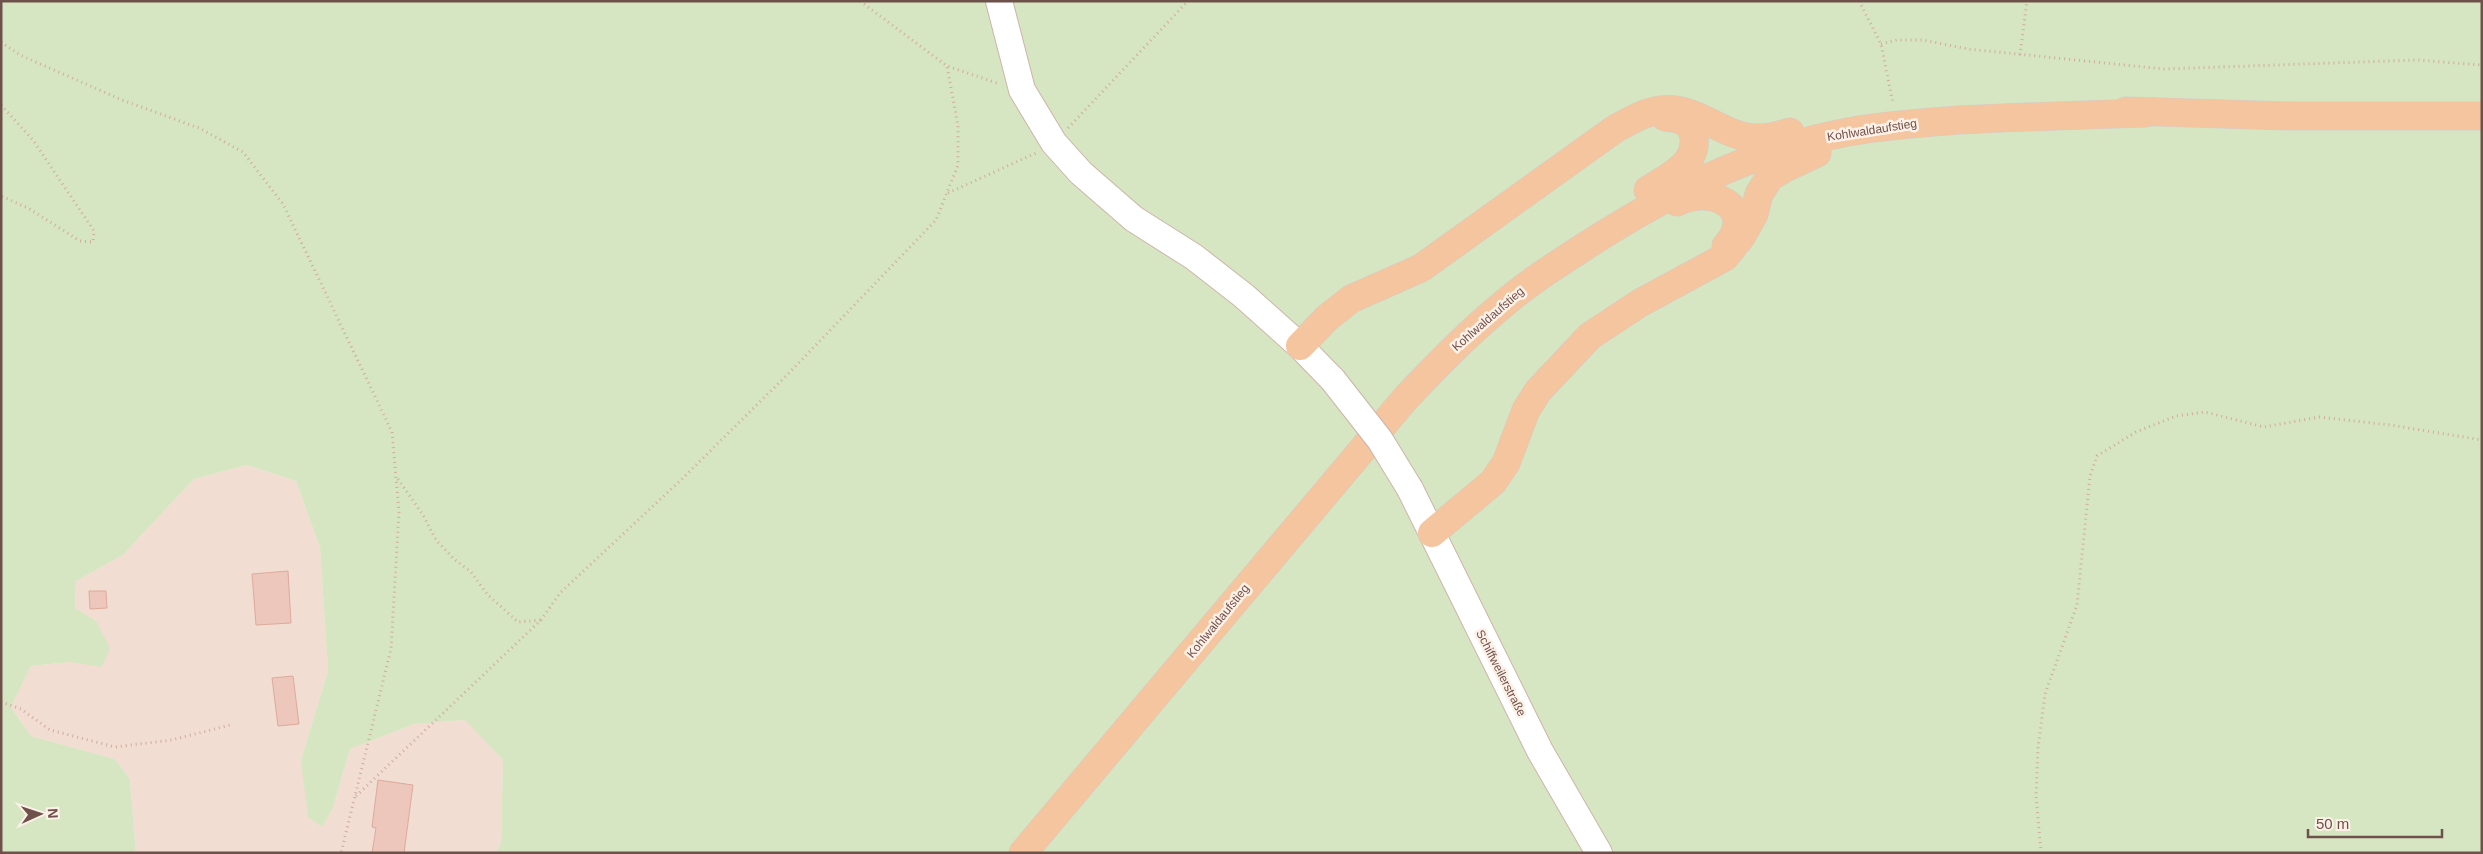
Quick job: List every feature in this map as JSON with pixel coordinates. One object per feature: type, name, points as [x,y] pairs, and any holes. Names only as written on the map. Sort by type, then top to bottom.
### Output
[{"type":"main road","points":[[1300,346],[1327,318],[1351,299],[1421,268],[1615,129],[1644,114],[1662,110],[1689,112],[1735,133],[1756,138],[1772,137],[1846,118],[1894,111],[2096,108],[2144,113],[2482,116]]},
{"type":"main road","name":"Kohlwaldaufstieg","points":[[1023,853],[1399,406],[1456,346],[1500,306],[1570,256],[1622,222],[1682,189],[1729,168],[1787,147],[1847,132],[1907,124],[2015,117],[2144,113]]},
{"type":"main road","points":[[1432,533],[1493,482],[1506,463],[1526,410],[1538,391],[1590,336],[1640,303],[1725,257],[1741,238],[1754,214],[1759,194],[1770,177],[1817,153],[1906,132],[2015,117]]},
{"type":"main road","points":[[1500,306],[1566,246],[1682,167],[1694,153],[1695,144],[1692,131],[1688,124],[1678,118],[1646,119],[1615,129]]},
{"type":"main road","points":[[1570,256],[1684,198],[1705,195],[1720,198],[1731,206],[1736,221],[1732,239],[1703,267],[1678,283]]},
{"type":"street","name":"Schiffweilerstraße","points":[[999,1],[1022,90],[1054,143],[1082,173],[1134,219],[1194,257],[1244,296],[1300,346],[1333,380],[1376,433],[1410,490],[1540,751],[1599,853]]},
{"type":"path","points":[[860,1],[947,66],[1022,90]]},
{"type":"path","points":[[948,193],[1054,143],[1188,1]]},
{"type":"path","points":[[1859,1],[1886,58],[1894,111]]},
{"type":"path","points":[[2020,55],[2027,1]]},
{"type":"path","points":[[1881,44],[1897,40],[1923,40],[1968,50],[2164,69],[2417,60],[2482,65]]},
{"type":"path","points":[[1,42],[20,55],[122,100],[199,128],[243,152],[283,204],[392,432],[398,479],[399,512],[391,649],[341,853]]},
{"type":"path","points":[[355,797],[541,620],[560,593],[750,411],[936,220],[958,166],[958,126],[947,66]]},
{"type":"path","points":[[1,105],[33,140],[69,192],[94,231],[93,242],[80,241],[28,208],[1,196]]},
{"type":"path","points":[[2041,853],[2036,796],[2038,748],[2045,694],[2077,604],[2087,495],[2090,476],[2098,456],[2136,432],[2176,416],[2205,412],[2264,427],[2319,418],[2390,425],[2482,440]]},
{"type":"path","points":[[398,479],[423,514],[436,540],[454,559],[471,572],[487,594],[518,622],[541,620]]},
{"type":"path","points":[[1,702],[21,709],[50,730],[115,747],[172,740],[230,725]]},
{"type":"shaded area","points":[[247,465],[296,481],[320,548],[328,671],[301,760],[321,827],[333,808],[350,749],[414,724],[466,720],[503,760],[501,842],[496,853],[136,853],[130,779],[115,759],[31,736],[11,707],[31,666],[70,662],[96,621],[75,608],[76,581],[123,555],[194,479]]},
{"type":"green space","points":[[1,1],[2482,1],[2482,853],[496,853],[501,842],[503,760],[465,720],[414,724],[350,749],[333,808],[322,827],[308,817],[301,760],[328,671],[320,548],[296,481],[247,465],[194,479],[123,555],[76,581],[75,608],[96,621],[110,648],[102,667],[70,662],[31,666],[11,707],[31,736],[115,759],[130,779],[136,853],[1,853]]},
{"type":"building","points":[[288,571],[291,623],[256,625],[252,574]]},
{"type":"building","points":[[89,591],[106,591],[107,608],[90,609]]},
{"type":"building","points":[[293,676],[299,724],[278,726],[272,678]]},
{"type":"building","points":[[378,780],[413,785],[404,853],[372,853],[376,828],[372,827]]}]
